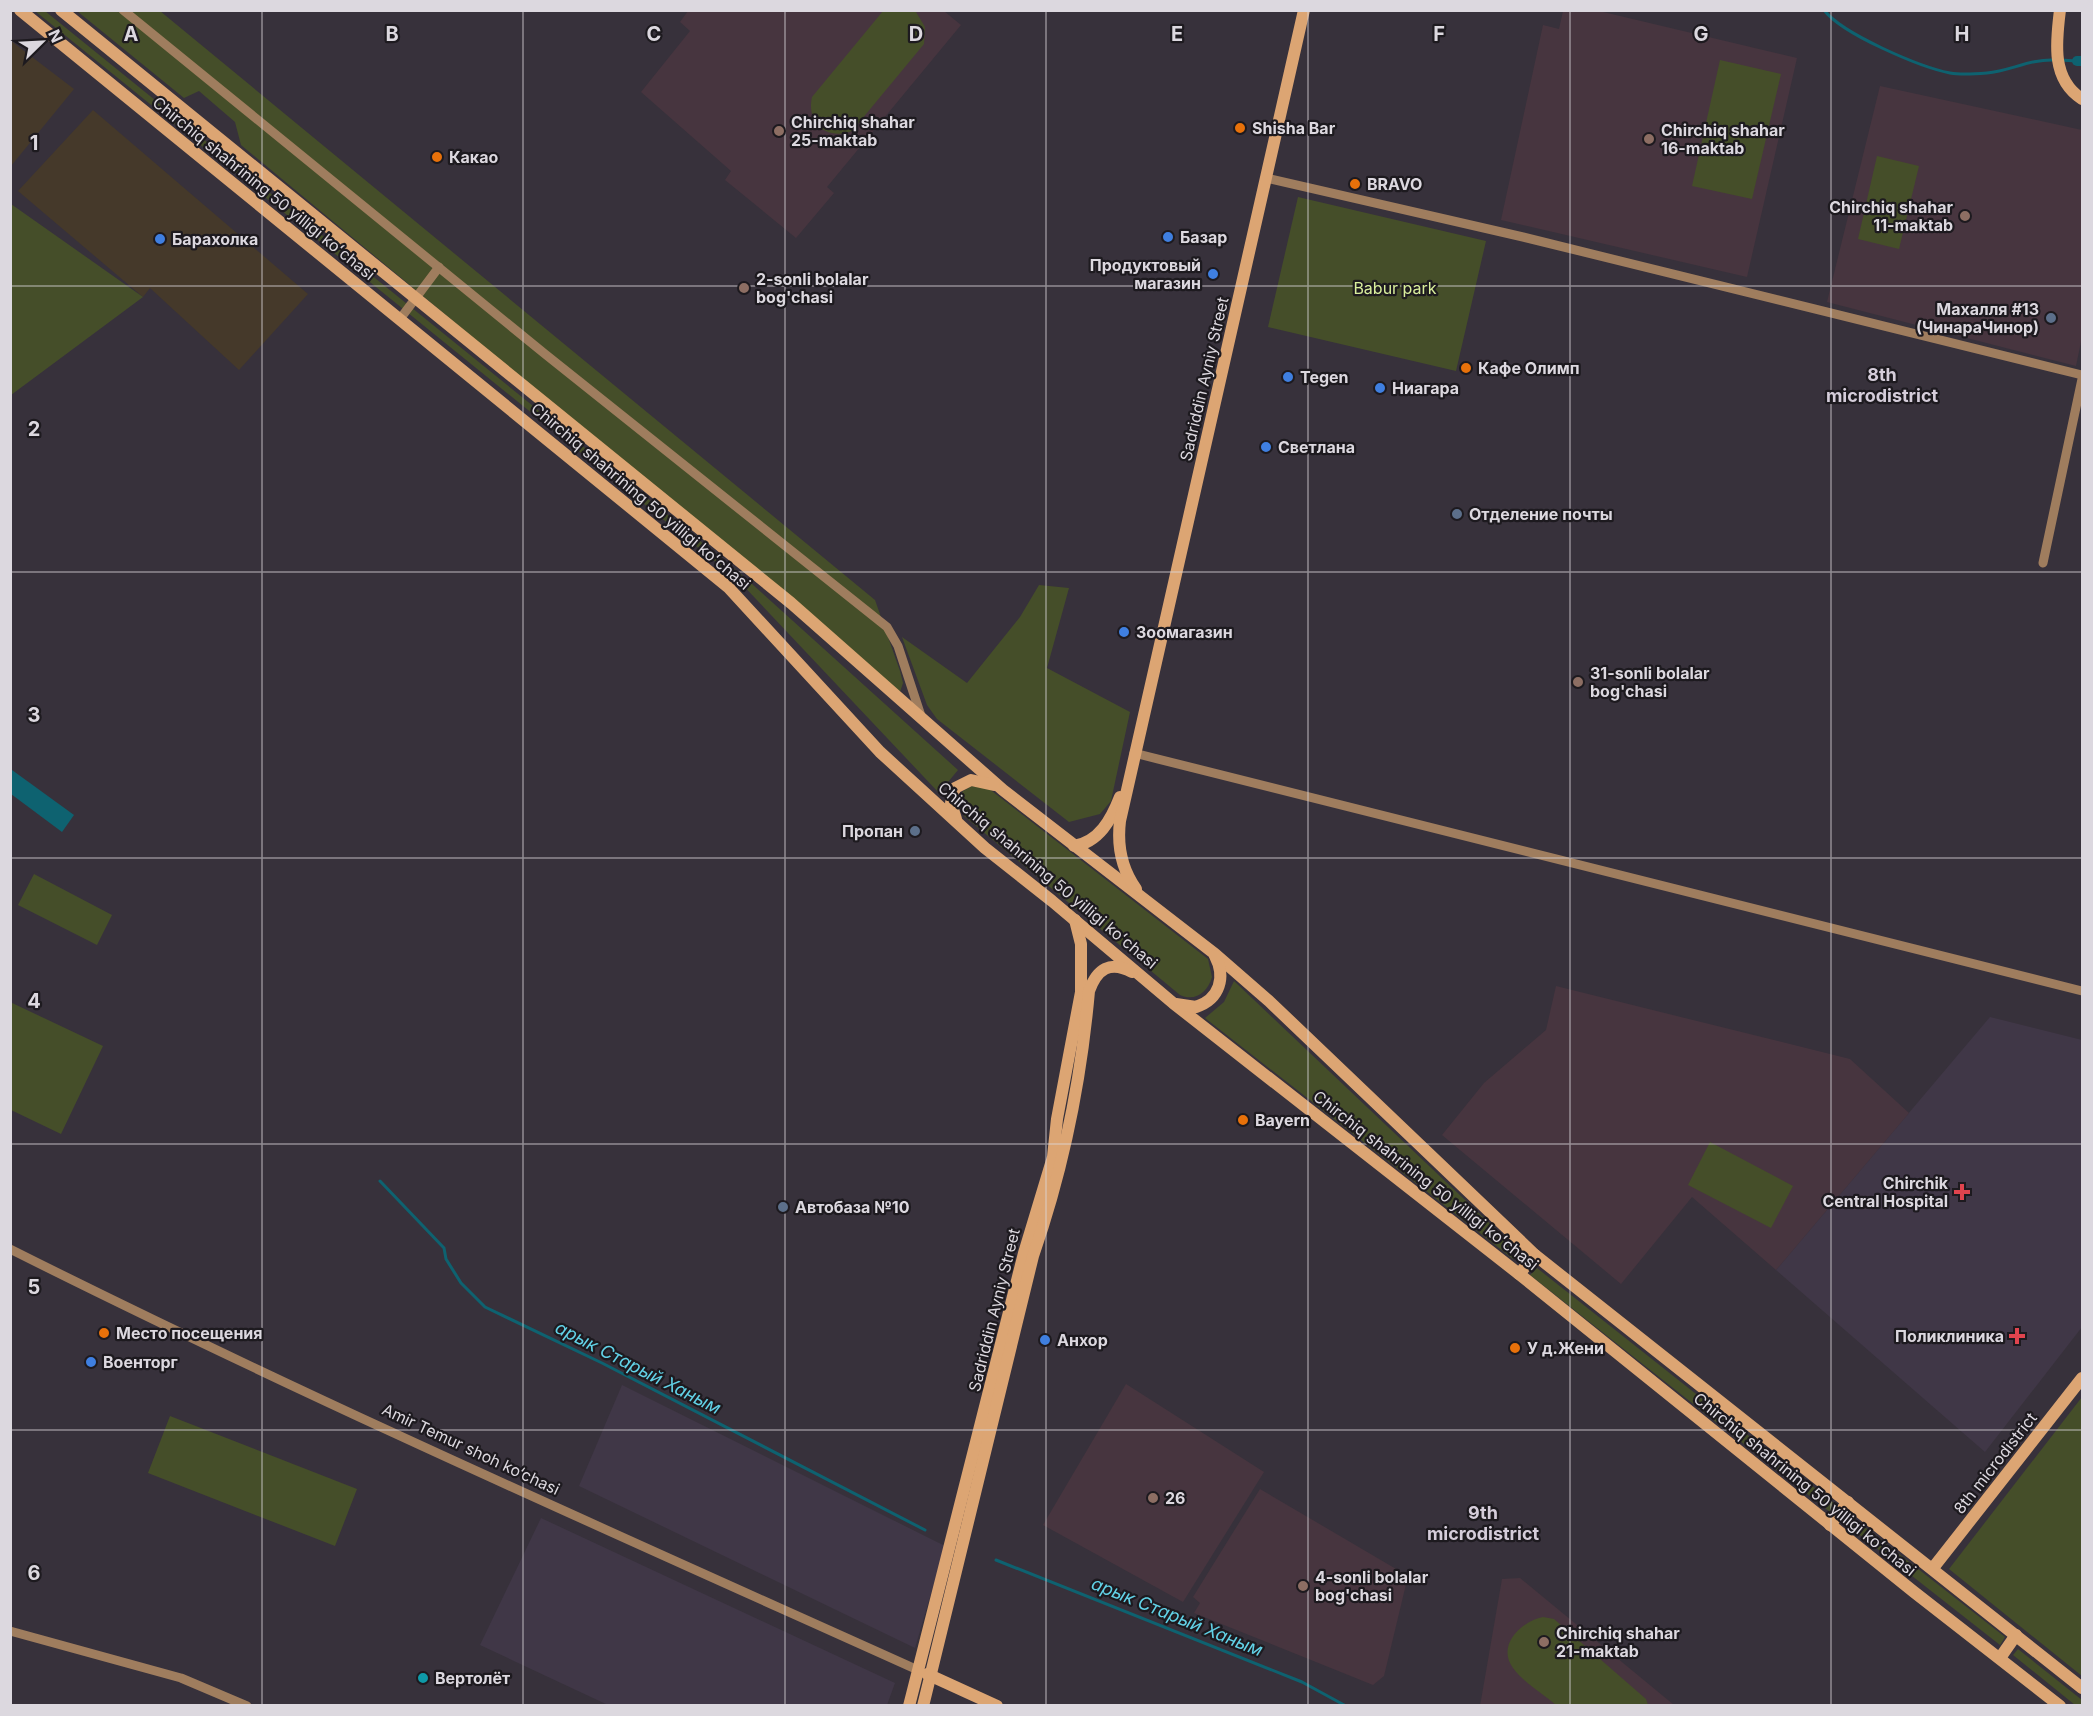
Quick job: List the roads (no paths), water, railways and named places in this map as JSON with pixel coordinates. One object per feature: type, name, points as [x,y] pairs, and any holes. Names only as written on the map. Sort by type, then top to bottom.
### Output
[{"type":"main road","name":"Chirchiq shahrining 50 yilligi koʻchasi","points":[[20,10],[728,587],[880,752],[967,832],[1173,1003],[1519,1274],[1830,1525],[2060,1706]]},
{"type":"main road","name":"Chirchiq shahrining 50 yilligi koʻchasi","points":[[61,10],[791,603],[1003,790],[1215,954],[1278,1010],[1535,1255],[2082,1688]]},
{"type":"main road","name":"Sadriddin Ayniy Street","points":[[1134,753],[1304,10]]},
{"type":"main road","points":[[2060,10],[2055,45],[2060,70],[2066,84],[2082,99]]},
{"type":"main road","points":[[1074,846],[1094,838],[1110,819],[1134,753]]},
{"type":"main road","points":[[1134,753],[1120,821],[1118,844],[1128,878],[1144,900]]},
{"type":"main road","points":[[967,832],[957,820],[952,807],[951,798],[955,788],[965,781],[976,780],[988,782],[1003,790]]},
{"type":"main road","name":"Sadriddin Ayniy Street","points":[[909,1706],[920,1671],[1024,1253],[1053,1157],[1057,1119],[1081,992],[1081,944],[1075,920]]},
{"type":"main road","points":[[1173,1003],[1196,1007],[1215,995],[1222,975],[1215,954]]},
{"type":"main road","name":"Sadriddin Ayniy Street","points":[[924,1706],[1034,1256],[1054,1197],[1067,1140],[1089,991],[1099,971],[1109,966],[1125,968],[1146,980]]},
{"type":"main road","points":[[1519,1274],[1535,1255]]},
{"type":"main road","name":"8th microdistrict","points":[[1933,1568],[2082,1378]]},
{"type":"main road","points":[[1830,1525],[1848,1502]]},
{"type":"main road","points":[[2000,1658],[2016,1635]]},
{"type":"main road","points":[[920,1671],[996,1706]]},
{"type":"street","points":[[123,10],[887,627],[898,646],[923,721]]},
{"type":"street","points":[[1266,178],[1523,237],[2082,377],[2043,563]]},
{"type":"street","points":[[400,319],[439,267]]},
{"type":"street","points":[[1134,753],[2082,992]]},
{"type":"street","name":"Amir Temur shoh ko‘chasi","points":[[10,1249],[133,1310],[541,1500],[920,1671]]},
{"type":"street","points":[[10,1631],[181,1678],[247,1706]]},
{"type":"water","points":[[12,770],[74,815],[62,832],[11,794]]},
{"type":"waterway","points":[[1824,10],[1833,19],[1864,39],[1920,64],[1950,73],[1987,73],[2037,61],[2054,60]]},
{"type":"waterway","points":[[2060,60],[2077,61]]},
{"type":"waterway","points":[[2077,61],[2082,61]]},
{"type":"waterway","name":"арык Старый Ханым","points":[[380,1181],[444,1248],[446,1259],[461,1283],[485,1307],[602,1363],[925,1530]]},
{"type":"waterway","name":"арык Старый Ханым","points":[[996,1560],[1302,1682],[1346,1706]]},
{"type":"place","name":"Shisha Bar","points":[[1240,128]]},
{"type":"place","name":"Chirchiq shahar 25-maktab","points":[[779,131]]},
{"type":"place","name":"Chirchiq shahar 16-maktab","points":[[1649,139]]},
{"type":"place","name":"Какао","points":[[437,157]]},
{"type":"place","name":"BRAVO","points":[[1355,184]]},
{"type":"place","name":"Chirchiq shahar 11-maktab","points":[[1965,216]]},
{"type":"place","name":"Базар","points":[[1168,237]]},
{"type":"place","name":"Барахолка","points":[[160,239]]},
{"type":"place","name":"Продуктовый магазин","points":[[1213,274]]},
{"type":"place","name":"2-sonli bolalar bog'chasi","points":[[744,288]]},
{"type":"place","name":"Махалля #13 (ЧинараЧинор)","points":[[2051,318]]},
{"type":"place","name":"Кафе Олимп","points":[[1466,368]]},
{"type":"place","name":"Tegen","points":[[1288,377]]},
{"type":"place","name":"Ниагара","points":[[1380,388]]},
{"type":"place","name":"Светлана","points":[[1266,447]]},
{"type":"place","name":"Отделение почты","points":[[1457,514]]},
{"type":"place","name":"Зоомагазин","points":[[1124,632]]},
{"type":"place","name":"31-sonli bolalar bog'chasi","points":[[1578,682]]},
{"type":"place","name":"Пропан","points":[[915,831]]},
{"type":"place","name":"Bayern","points":[[1243,1120]]},
{"type":"place","name":"Chirchik Central Hospital","points":[[1962,1192]]},
{"type":"place","name":"Автобаза №10","points":[[783,1207]]},
{"type":"place","name":"Место посещения","points":[[104,1333]]},
{"type":"place","name":"Поликлиника","points":[[2017,1336]]},
{"type":"place","name":"Анхор","points":[[1045,1340]]},
{"type":"place","name":"У д.Жени","points":[[1515,1348]]},
{"type":"place","name":"Военторг","points":[[91,1362]]},
{"type":"place","name":"26","points":[[1153,1498]]},
{"type":"place","name":"4-sonli bolalar bog'chasi","points":[[1303,1586]]},
{"type":"place","name":"Chirchiq shahar 21-maktab","points":[[1544,1642]]},
{"type":"place","name":"Вертолёт","points":[[423,1678]]},
{"type":"district","name":"8th microdistrict","points":[[1882,385]]},
{"type":"district","name":"9th microdistrict","points":[[1483,1523]]},
{"type":"park label","name":"Babur park","points":[[1395,288]]}]
